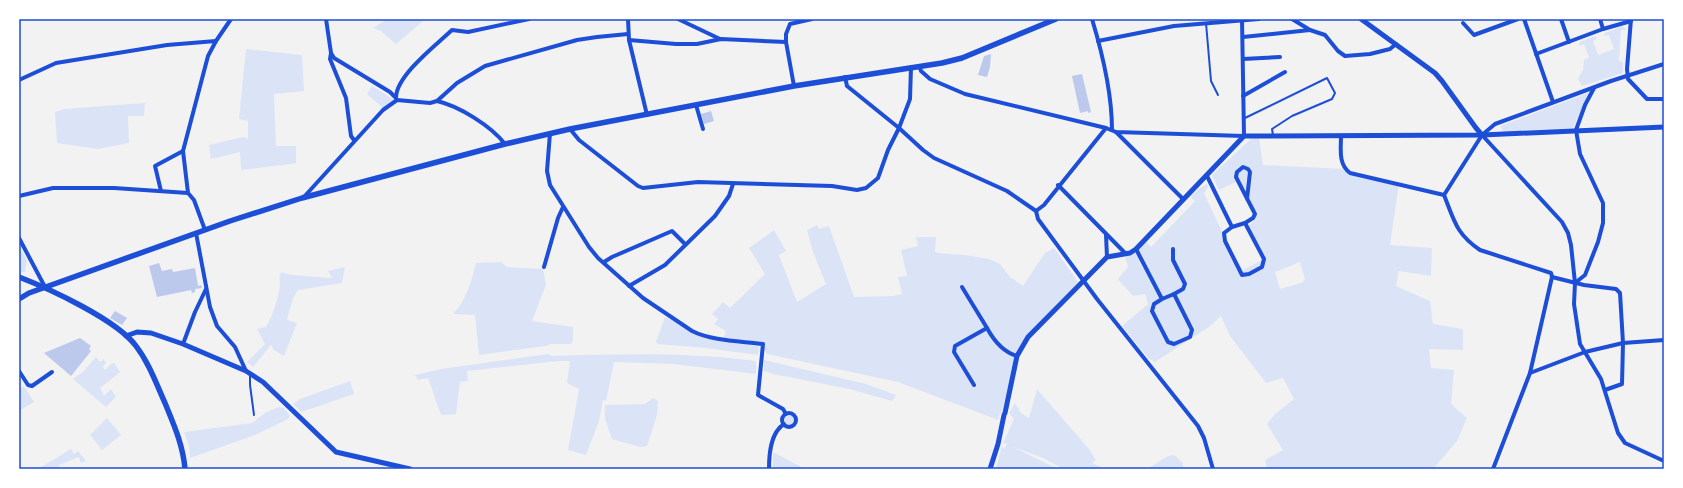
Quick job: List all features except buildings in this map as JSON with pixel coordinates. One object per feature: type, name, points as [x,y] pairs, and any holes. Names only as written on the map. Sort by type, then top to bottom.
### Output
[{"type":"main road","points":[[19,299],[46,287],[205,230],[302,198],[505,144],[570,129],[794,86],[962,58],[1056,19]]},
{"type":"main road","points":[[19,277],[46,287],[107,322],[126,336],[135,345],[146,361],[155,380],[180,441],[185,469]]},
{"type":"street","points":[[205,230],[194,200],[188,193],[183,151],[208,56],[231,19]]},
{"type":"street","points":[[326,19],[331,53],[331,65],[346,98],[351,136],[354,140]]},
{"type":"street","points":[[302,198],[382,110],[396,98],[396,89],[408,72],[452,30],[468,32],[529,19]]},
{"type":"street","points":[[628,19],[629,40],[647,115]]},
{"type":"street","points":[[678,19],[721,39]]},
{"type":"street","points":[[794,86],[786,42],[786,34],[790,24],[796,20],[812,19]]},
{"type":"street","points":[[1040,25],[1042,19]]},
{"type":"street","points":[[1092,19],[1098,41],[1114,131],[1183,200]]},
{"type":"street","points":[[1098,41],[1174,26],[1259,19]]},
{"type":"street","points":[[1292,19],[1310,30],[1325,35],[1338,52],[1345,56],[1370,54],[1390,49],[1396,44]]},
{"type":"street","points":[[1361,19],[1435,73],[1476,128],[1562,222],[1568,233],[1571,245],[1575,283],[1574,304],[1580,344],[1606,390],[1621,439],[1625,443],[1664,461]]},
{"type":"street","points":[[1464,23],[1474,35],[1518,19]]},
{"type":"street","points":[[1524,19],[1553,102]]},
{"type":"street","points":[[1561,19],[1569,42]]},
{"type":"street","points":[[1600,19],[1604,29]]},
{"type":"street","points":[[990,469],[998,444],[1018,356],[1028,337],[1107,257],[1130,253],[1136,249],[1244,136],[1242,20]]},
{"type":"street","points":[[1536,54],[1631,20],[1628,79],[1647,99],[1664,99]]},
{"type":"street","points":[[1243,37],[1310,30]]},
{"type":"street","points":[[437,101],[457,83],[485,66],[577,40],[597,36],[628,34]]},
{"type":"street","points":[[629,40],[676,44],[697,44],[721,39],[786,42]]},
{"type":"street","points":[[19,80],[56,63],[167,45],[216,41]]},
{"type":"street","points":[[331,53],[339,62],[396,98],[430,103],[437,101],[449,103],[497,133],[505,144]]},
{"type":"street","points":[[1243,59],[1280,58]]},
{"type":"street","points":[[1444,195],[1482,135],[1495,124],[1553,102],[1664,64]]},
{"type":"street","points":[[919,66],[930,79],[966,94],[1114,131],[1244,136],[1482,135],[1664,126]]},
{"type":"street","points":[[570,129],[579,140],[642,188],[688,182],[832,186],[861,190],[871,185],[878,178],[888,150],[899,128],[910,99],[911,67]]},
{"type":"street","points":[[1244,96],[1285,72]]},
{"type":"street","points":[[845,77],[847,86],[934,158],[1007,191],[1036,210],[1038,219],[1083,280],[1198,426],[1204,438],[1213,469]]},
{"type":"street","points":[[1575,283],[1585,275],[1598,242],[1603,223],[1603,203],[1600,193],[1582,160],[1576,130],[1585,105],[1594,88]]},
{"type":"street","points":[[696,105],[703,129]]},
{"type":"street","points":[[1036,210],[1044,205],[1058,185],[1106,128]]},
{"type":"street","points":[[550,134],[547,171],[550,185],[589,247],[598,258],[646,300],[698,334],[763,344],[758,395],[783,409],[786,414]]},
{"type":"street","points":[[1341,136],[1341,163],[1350,173],[1444,195]]},
{"type":"street","points":[[161,191],[155,166],[183,151]]},
{"type":"street","points":[[1245,223],[1264,259],[1262,267],[1249,274],[1242,275],[1223,237],[1224,233],[1232,227],[1245,223],[1255,217],[1248,199],[1236,177],[1237,172],[1244,167],[1250,172],[1248,199]]},
{"type":"street","points":[[1207,176],[1232,227]]},
{"type":"street","points":[[629,286],[665,265],[715,216],[729,196],[733,184]]},
{"type":"street","points":[[1058,185],[1126,254]]},
{"type":"street","points":[[19,196],[54,188],[114,188],[188,193]]},
{"type":"street","points":[[1444,195],[1456,228],[1462,237],[1480,250],[1551,273],[1552,277],[1575,283],[1616,289],[1620,293],[1623,343],[1622,384],[1606,390]]},
{"type":"street","points":[[544,267],[563,207]]},
{"type":"street","points":[[604,262],[612,257],[672,231],[685,244]]},
{"type":"street","points":[[196,234],[210,306],[217,326],[235,347],[248,373]]},
{"type":"street","points":[[1106,235],[1107,257]]},
{"type":"street","points":[[19,238],[46,287]]},
{"type":"street","points":[[1173,248],[1173,260],[1185,284],[1183,289],[1154,304],[1152,311],[1168,342],[1174,344],[1190,336],[1192,330],[1174,294]]},
{"type":"street","points":[[1136,249],[1162,299]]},
{"type":"street","points":[[1493,469],[1530,373],[1552,277]]},
{"type":"street","points":[[962,287],[997,344],[1007,352],[1018,356]]},
{"type":"street","points":[[183,344],[206,288]]},
{"type":"street","points":[[974,385],[955,355],[954,348],[987,328]]},
{"type":"street","points":[[126,336],[137,332],[151,333],[183,344],[248,373],[267,387],[336,452],[410,469]]},
{"type":"street","points":[[1530,373],[1585,352],[1623,343],[1664,340]]},
{"type":"street","points":[[19,372],[28,385],[32,386],[52,372]]},
{"type":"street","points":[[784,424],[783,418],[786,414]]},
{"type":"street","points":[[784,424],[787,427],[792,426],[796,421],[794,415],[786,414]]},
{"type":"street","points":[[769,469],[772,442],[780,426],[784,424]]},
{"type":"lane","points":[[1206,23],[1211,81],[1218,94]]},
{"type":"lane","points":[[1244,118],[1327,78],[1335,93],[1332,99],[1292,116],[1272,129],[1273,136]]},
{"type":"lane","points":[[248,373],[254,415]]},
{"type":"shaded area","points":[[388,19],[421,19],[423,21],[396,44],[381,31],[373,28]]},
{"type":"shaded area","points":[[1622,26],[1627,30],[1621,30],[1619,61],[1623,62],[1623,73],[1582,86],[1578,79],[1583,70],[1584,60],[1589,58],[1584,44],[1579,46],[1580,42],[1595,36],[1597,39],[1593,41],[1598,55],[1614,49],[1609,35],[1604,36],[1605,33]]},
{"type":"shaded area","points":[[246,49],[302,55],[304,91],[274,94],[276,146],[296,146],[296,163],[241,170],[240,152],[211,159],[209,145],[243,137],[248,139],[248,121],[239,119]]},
{"type":"shaded area","points":[[372,86],[393,99],[383,108],[367,94]]},
{"type":"shaded area","points":[[1588,93],[1573,129],[1505,134],[1500,126]]},
{"type":"shaded area","points":[[145,103],[144,116],[128,116],[129,143],[98,149],[57,143],[55,112],[64,109]]},
{"type":"shaded area","points":[[1259,136],[1263,165],[1345,169],[1350,173],[1399,184],[1390,245],[1432,248],[1431,276],[1399,271],[1396,286],[1430,301],[1433,324],[1463,329],[1463,350],[1429,349],[1431,368],[1454,370],[1451,404],[1467,418],[1457,441],[1433,469],[1267,469],[1265,460],[1283,450],[1267,424],[1275,414],[1294,399],[1283,378],[1266,383],[1230,336],[1221,316],[1209,327],[1155,362],[1148,358],[1122,326],[1148,304],[1145,294],[1133,296],[1118,279],[1128,267],[1125,257],[1135,252],[1146,242],[1151,247],[1195,201],[1191,198],[1194,193],[1207,184],[1208,187],[1204,193],[1225,238],[1243,270],[1264,259],[1254,241],[1249,225],[1254,221],[1254,210],[1245,189],[1238,181],[1219,190],[1212,175],[1251,139]],"holes":[[[1300,262],[1305,280],[1301,283],[1280,289],[1275,272]]]},
{"type":"shaded area","points":[[817,225],[819,229],[829,226],[854,297],[893,296],[902,294],[898,277],[907,276],[901,250],[918,246],[916,237],[936,237],[935,251],[937,253],[965,255],[989,259],[1000,264],[1010,277],[1023,286],[1045,253],[1054,248],[1078,282],[1040,322],[1017,359],[998,420],[898,382],[767,354],[761,344],[759,346],[758,355],[706,348],[657,344],[656,342],[665,317],[692,333],[723,339],[726,331],[714,324],[718,319],[712,314],[723,302],[730,308],[765,274],[749,248],[774,230],[786,251],[779,255],[797,302],[826,284],[813,252],[807,230]]},
{"type":"shaded area","points":[[19,246],[27,260],[25,272],[19,272]]},
{"type":"shaded area","points":[[501,262],[507,267],[543,269],[546,285],[532,321],[573,327],[573,340],[571,344],[550,344],[546,346],[479,355],[475,315],[453,314],[458,309],[465,297],[476,263]]},
{"type":"shaded area","points":[[345,267],[342,283],[298,290],[293,298],[287,320],[297,323],[284,356],[274,350],[271,345],[253,367],[247,362],[265,344],[257,329],[266,327],[276,305],[280,288],[281,272],[292,275],[332,278],[328,271]]},
{"type":"shaded area","points":[[548,354],[552,356],[629,354],[731,358],[756,361],[756,374],[674,364],[614,362],[606,401],[603,400],[599,421],[586,455],[568,450],[579,389],[567,383],[570,361],[467,371],[468,381],[460,382],[456,414],[441,415],[428,378],[418,380],[415,375],[441,369]]},
{"type":"shaded area","points":[[96,357],[100,362],[104,359],[106,363],[103,366],[105,370],[114,363],[120,372],[100,388],[104,396],[111,389],[116,397],[106,407],[73,379],[83,372]]},
{"type":"shaded area","points":[[764,360],[866,384],[896,395],[892,401],[849,389],[773,374],[764,371]]},
{"type":"shaded area","points":[[350,381],[354,394],[301,412],[293,404],[300,399]]},
{"type":"shaded area","points":[[24,386],[34,402],[19,411],[19,389]]},
{"type":"shaded area","points":[[1037,389],[1089,449],[1096,460],[1092,463],[1106,469],[1064,469],[1043,458],[1013,447],[1058,469],[996,469],[1002,446],[1004,449],[1007,444],[1003,443],[1014,419],[1009,413],[1015,403],[1021,413],[1029,418]]},
{"type":"shaded area","points":[[653,398],[658,401],[657,415],[647,446],[640,447],[612,439],[605,419],[605,405],[645,404]]},
{"type":"shaded area","points":[[279,407],[287,411],[290,416],[288,419],[255,435],[190,458],[189,446],[184,432],[252,423],[265,413]]},
{"type":"shaded area","points":[[789,413],[794,415],[796,420],[794,425],[789,427],[784,425],[782,420],[784,415]]},
{"type":"shaded area","points":[[107,418],[121,435],[102,450],[90,435]]},
{"type":"shaded area","points":[[71,449],[74,454],[78,451],[86,461],[81,463],[79,457],[59,465],[60,469],[38,469]]},
{"type":"shaded area","points":[[773,452],[805,469],[773,469]]},
{"type":"shaded area","points":[[1174,455],[1183,463],[1183,469],[1147,469],[1168,456]]}]
